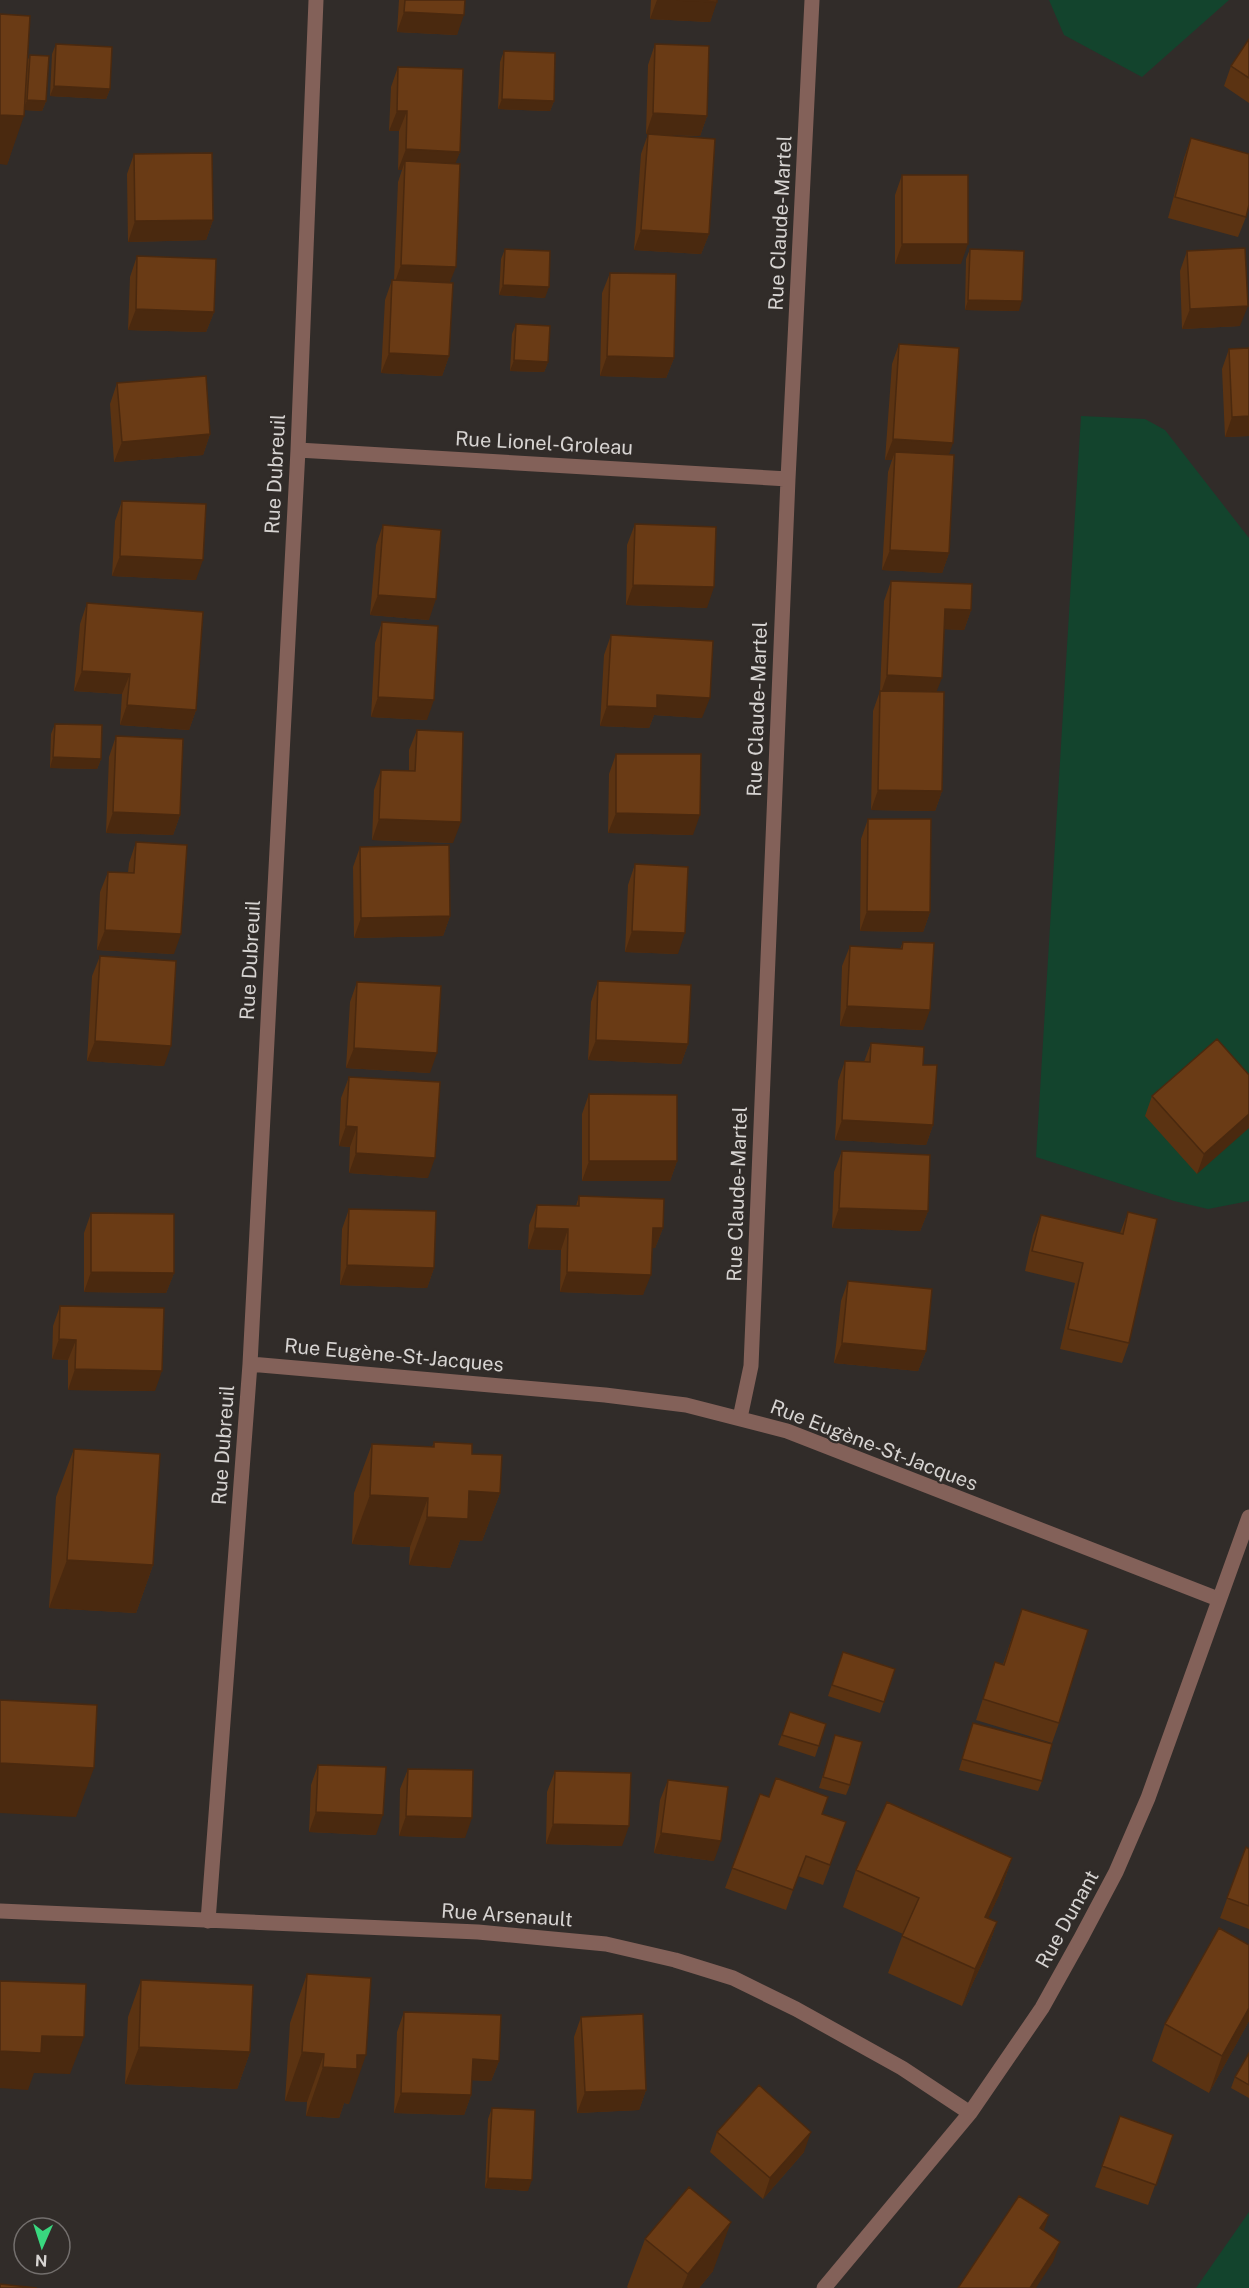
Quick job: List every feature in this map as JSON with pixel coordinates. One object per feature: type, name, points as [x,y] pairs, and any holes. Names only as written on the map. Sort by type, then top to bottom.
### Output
[{"type":"street","name":"Rue Dubreuil","points":[[208,1921],[250,1364],[298,450],[316,0]]},
{"type":"street","name":"Rue Claude-Martel","points":[[740,1418],[751,1366],[788,479],[812,0]]},
{"type":"street","name":"Rue Lionel-Groleau","points":[[298,450],[788,479]]},
{"type":"street","name":"Rue Eugène-St-Jacques","points":[[250,1364],[605,1395],[686,1405],[740,1418],[787,1431],[1218,1599]]},
{"type":"street","name":"Rue Dunant","points":[[824,2288],[970,2113],[1042,2008],[1116,1872],[1148,1798],[1249,1517]]},
{"type":"street","name":"Rue Arsenault","points":[[0,1911],[478,1932],[606,1944],[675,1960],[733,1978],[796,2009],[903,2068],[970,2113]]},
{"type":"green space","points":[[1049,0],[1229,0],[1142,77],[1064,35]]},
{"type":"green space","points":[[1081,416],[1145,419],[1165,430],[1249,538],[1249,1201],[1208,1209],[1174,1201],[1036,1157]]},
{"type":"green space","points":[[1249,2212],[1249,2288],[1196,2288]]},
{"type":"building","points":[[405,0],[465,0],[464,15],[404,12]]},
{"type":"building","points":[[676,0],[717,0],[717,2]]},
{"type":"building","points":[[0,14],[30,16],[24,116],[0,115]]},
{"type":"building","points":[[1249,39],[1249,78],[1231,66]]},
{"type":"building","points":[[56,44],[112,47],[110,89],[54,86]]},
{"type":"building","points":[[655,44],[709,46],[707,116],[653,113]]},
{"type":"building","points":[[504,51],[555,53],[554,101],[502,99]]},
{"type":"building","points":[[30,55],[49,56],[46,101],[27,100]]},
{"type":"building","points":[[398,67],[463,69],[460,152],[406,149],[407,111],[397,111]]},
{"type":"building","points":[[648,134],[715,139],[709,234],[641,230]]},
{"type":"building","points":[[1191,138],[1249,154],[1249,205],[1246,217],[1175,197]]},
{"type":"building","points":[[212,153],[213,220],[135,221],[134,154]]},
{"type":"building","points":[[405,161],[460,164],[456,267],[401,265]]},
{"type":"building","points":[[902,175],[968,175],[968,244],[902,244]]},
{"type":"building","points":[[1245,248],[1248,306],[1190,309],[1187,251]]},
{"type":"building","points":[[505,249],[550,251],[549,287],[503,285]]},
{"type":"building","points":[[970,249],[1024,251],[1022,301],[968,300]]},
{"type":"building","points":[[137,256],[216,259],[214,312],[136,309]]},
{"type":"building","points":[[610,273],[676,274],[674,358],[607,356]]},
{"type":"building","points":[[392,280],[453,283],[449,356],[389,353]]},
{"type":"building","points":[[516,324],[550,326],[548,362],[514,360]]},
{"type":"building","points":[[899,344],[959,348],[953,443],[893,439]]},
{"type":"building","points":[[1249,348],[1249,416],[1232,417],[1229,349]]},
{"type":"building","points":[[206,376],[210,434],[122,442],[117,383]]},
{"type":"building","points":[[895,452],[954,455],[949,553],[890,550]]},
{"type":"building","points":[[122,501],[206,504],[203,560],[120,556]]},
{"type":"building","points":[[635,524],[716,527],[714,587],[633,585]]},
{"type":"building","points":[[383,525],[441,530],[436,599],[378,595]]},
{"type":"building","points":[[891,581],[972,584],[971,610],[945,609],[942,678],[887,675]]},
{"type":"building","points":[[87,603],[203,612],[196,710],[127,705],[130,674],[82,671]]},
{"type":"building","points":[[382,622],[438,626],[434,700],[378,697]]},
{"type":"building","points":[[611,635],[713,641],[710,698],[657,695],[657,708],[607,706]]},
{"type":"building","points":[[880,691],[944,692],[942,791],[878,790]]},
{"type":"building","points":[[55,724],[102,725],[101,759],[53,757]]},
{"type":"building","points":[[417,730],[463,732],[461,822],[379,819],[381,770],[415,771]]},
{"type":"building","points":[[116,736],[183,739],[180,815],[113,812]]},
{"type":"building","points":[[616,754],[701,754],[700,815],[616,813]]},
{"type":"building","points":[[868,819],[931,819],[930,912],[867,911]]},
{"type":"building","points":[[136,842],[187,845],[181,934],[105,930],[108,872],[134,873]]},
{"type":"building","points":[[449,845],[450,916],[361,918],[360,847]]},
{"type":"building","points":[[635,864],[688,867],[685,933],[632,931]]},
{"type":"building","points":[[903,942],[934,943],[930,1010],[847,1006],[850,946],[902,949]]},
{"type":"building","points":[[100,956],[176,961],[171,1046],[95,1041]]},
{"type":"building","points":[[598,981],[691,985],[688,1044],[596,1040]]},
{"type":"building","points":[[357,982],[441,986],[437,1053],[354,1048]]},
{"type":"building","points":[[1217,1039],[1249,1075],[1249,1114],[1204,1154],[1152,1096]]},
{"type":"building","points":[[871,1043],[924,1047],[923,1065],[937,1065],[933,1125],[842,1120],[845,1061],[870,1062]]},
{"type":"building","points":[[349,1077],[440,1082],[435,1158],[356,1153],[357,1127],[346,1126]]},
{"type":"building","points":[[589,1094],[677,1095],[677,1161],[589,1161]]},
{"type":"building","points":[[842,1151],[930,1155],[928,1211],[839,1208]]},
{"type":"building","points":[[579,1196],[664,1199],[663,1228],[653,1228],[651,1275],[567,1272],[568,1229],[535,1228],[537,1205],[579,1206]]},
{"type":"building","points":[[349,1209],[436,1211],[434,1268],[347,1265]]},
{"type":"building","points":[[1128,1212],[1157,1219],[1129,1343],[1068,1329],[1083,1263],[1032,1251],[1041,1215],[1123,1234]]},
{"type":"building","points":[[91,1213],[174,1214],[174,1273],[91,1272]]},
{"type":"building","points":[[848,1281],[932,1289],[926,1351],[842,1343]]},
{"type":"building","points":[[60,1306],[164,1308],[162,1371],[75,1369],[76,1340],[59,1339]]},
{"type":"building","points":[[434,1442],[472,1444],[472,1454],[502,1455],[500,1493],[469,1491],[468,1519],[427,1517],[428,1498],[370,1495],[372,1444],[434,1447]]},
{"type":"building","points":[[74,1449],[160,1454],[153,1565],[67,1560]]},
{"type":"building","points":[[1022,1609],[1088,1630],[1059,1723],[983,1699],[995,1662],[1004,1665]]},
{"type":"building","points":[[843,1652],[895,1669],[884,1702],[832,1685]]},
{"type":"building","points":[[0,1700],[97,1705],[94,1768],[0,1763]]},
{"type":"building","points":[[790,1712],[826,1724],[819,1746],[782,1735]]},
{"type":"building","points":[[973,1723],[1052,1744],[1042,1781],[962,1759]]},
{"type":"building","points":[[835,1735],[862,1742],[850,1785],[823,1777]]},
{"type":"building","points":[[318,1765],[386,1767],[383,1815],[316,1812]]},
{"type":"building","points":[[408,1769],[473,1770],[472,1818],[406,1816]]},
{"type":"building","points":[[555,1771],[631,1773],[629,1826],[553,1824]]},
{"type":"building","points":[[776,1778],[828,1797],[822,1814],[846,1822],[830,1865],[806,1856],[793,1890],[732,1868],[760,1794],[769,1797]]},
{"type":"building","points":[[668,1780],[728,1787],[721,1841],[661,1833]]},
{"type":"building","points":[[887,1802],[1012,1858],[985,1917],[997,1922],[975,1969],[902,1936],[919,1898],[856,1870]]},
{"type":"building","points":[[1246,1847],[1249,1849],[1249,1906],[1227,1898]]},
{"type":"building","points":[[1219,1928],[1249,1945],[1249,2008],[1222,2056],[1165,2024]]},
{"type":"building","points":[[307,1974],[371,1978],[366,2055],[357,2055],[357,2069],[323,2067],[324,2054],[302,2052]]},
{"type":"building","points":[[141,1980],[253,1985],[250,2052],[139,2047]]},
{"type":"building","points":[[0,1981],[86,1984],[84,2037],[42,2036],[41,2053],[0,2051]]},
{"type":"building","points":[[404,2012],[501,2015],[499,2061],[473,2059],[471,2095],[401,2093]]},
{"type":"building","points":[[643,2014],[646,2090],[585,2092],[581,2017]]},
{"type":"building","points":[[1249,2053],[1249,2085],[1235,2077]]},
{"type":"building","points":[[759,2085],[811,2132],[770,2178],[717,2132]]},
{"type":"building","points":[[492,2108],[535,2110],[532,2180],[488,2178]]},
{"type":"building","points":[[1120,2116],[1173,2135],[1156,2185],[1102,2166]]},
{"type":"building","points":[[689,2187],[731,2222],[688,2274],[645,2239]]},
{"type":"building","points":[[1019,2196],[1049,2215],[1040,2228],[1060,2242],[1030,2288],[958,2288]]},
{"type":"building","points":[[0,2284],[37,2288],[0,2288]]}]
